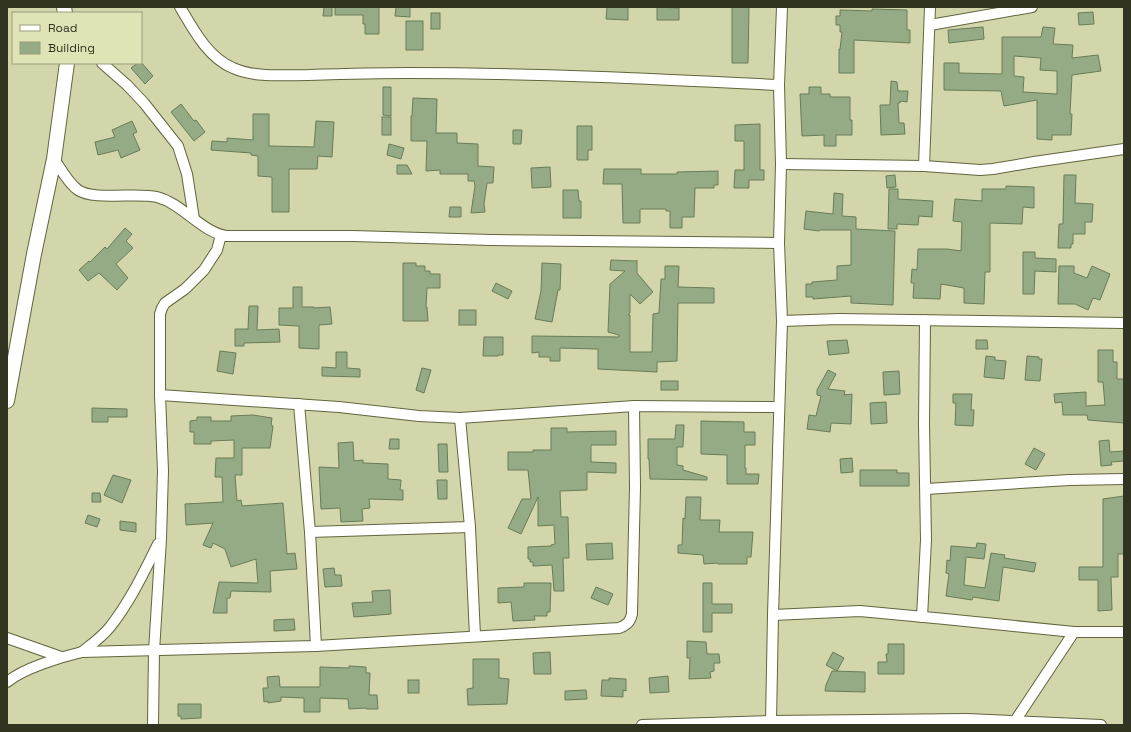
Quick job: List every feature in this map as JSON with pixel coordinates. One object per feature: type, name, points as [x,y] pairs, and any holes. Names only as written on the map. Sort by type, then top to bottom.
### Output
[{"type":"street","points":[[180,7],[210,53],[222,63],[234,69],[258,74],[409,73],[588,76],[779,85]]},
{"type":"street","points":[[771,721],[782,321],[779,242],[781,164],[779,85],[782,7]]},
{"type":"street","points":[[924,166],[930,7]]},
{"type":"street","points":[[930,25],[1032,7]]},
{"type":"street","points":[[7,401],[54,159],[67,64]]},
{"type":"street","points":[[103,64],[127,85],[144,103],[178,146],[187,174],[194,219]]},
{"type":"street","points":[[781,164],[924,166],[980,170],[1124,149]]},
{"type":"street","points":[[54,159],[70,184],[78,191],[96,196],[116,195],[155,197],[172,203],[210,230],[221,235],[353,236],[491,240],[779,242]]},
{"type":"street","points":[[153,725],[154,650],[161,539],[163,472],[160,395],[160,314],[165,303],[185,289],[204,270],[217,250],[221,235]]},
{"type":"street","points":[[782,321],[839,319],[1124,323]]},
{"type":"street","points":[[922,617],[926,540],[924,424],[925,320]]},
{"type":"street","points":[[160,395],[299,404],[460,418],[543,411],[634,406],[779,407]]},
{"type":"street","points":[[299,404],[310,532],[316,646]]},
{"type":"street","points":[[7,682],[13,677],[61,657],[82,652],[316,646],[619,628],[631,620],[632,614],[635,487],[634,406]]},
{"type":"street","points":[[460,418],[470,527],[475,636]]},
{"type":"street","points":[[926,489],[1069,480],[1124,479]]},
{"type":"street","points":[[310,532],[470,527]]},
{"type":"street","points":[[82,652],[110,628],[122,611],[161,539]]},
{"type":"street","points":[[773,615],[854,611],[945,618],[1074,632],[1124,632]]},
{"type":"street","points":[[1015,721],[1074,632]]},
{"type":"street","points":[[7,638],[61,657]]},
{"type":"street","points":[[642,725],[771,721],[967,719],[1101,725]]},
{"type":"building","points":[[324,7],[332,7],[332,16],[323,16]]},
{"type":"building","points":[[335,7],[379,7],[379,34],[365,34],[363,15],[335,15]]},
{"type":"building","points":[[396,7],[410,7],[410,17],[395,16]]},
{"type":"building","points":[[607,7],[628,7],[628,20],[606,19]]},
{"type":"building","points":[[657,7],[679,8],[679,20],[657,20]]},
{"type":"building","points":[[732,7],[749,7],[748,63],[732,63]]},
{"type":"building","points":[[872,9],[907,10],[907,30],[910,30],[910,43],[854,40],[854,73],[839,73],[839,49],[842,32],[840,32],[840,25],[836,25],[836,16],[840,16],[840,10],[872,11]]},
{"type":"building","points":[[1093,12],[1094,24],[1079,25],[1078,13]]},
{"type":"building","points":[[431,13],[440,13],[440,29],[431,29]]},
{"type":"building","points":[[406,21],[423,21],[423,50],[406,50]]},
{"type":"building","points":[[983,27],[984,39],[949,43],[948,30]]},
{"type":"building","points":[[1043,27],[1055,28],[1053,44],[1073,45],[1072,58],[1098,55],[1101,71],[1072,75],[1070,114],[1072,114],[1071,135],[1052,135],[1052,140],[1037,139],[1037,100],[1004,106],[1001,91],[944,90],[944,63],[959,63],[959,73],[1002,74],[1002,37],[1041,37]],"holes":[[[1014,56],[1041,58],[1040,70],[1057,71],[1057,94],[1023,92],[1024,77],[1014,76]]]},
{"type":"building","points":[[142,63],[153,76],[145,84],[131,68],[137,64]]},
{"type":"building","points":[[891,81],[897,82],[898,91],[908,91],[907,102],[900,101],[900,103],[898,103],[899,123],[904,123],[905,134],[881,135],[880,105],[890,105]]},
{"type":"building","points":[[383,87],[391,87],[391,116],[383,115]]},
{"type":"building","points":[[809,87],[821,87],[821,94],[830,94],[830,97],[850,97],[850,120],[852,120],[852,135],[836,135],[836,146],[824,146],[824,135],[802,136],[800,94],[809,94]]},
{"type":"building","points":[[413,98],[437,99],[436,133],[457,133],[457,143],[478,144],[478,166],[494,167],[493,183],[487,183],[484,204],[485,212],[471,213],[475,186],[474,181],[468,181],[468,174],[440,174],[440,170],[426,171],[427,141],[411,141]]},
{"type":"building","points":[[181,104],[205,132],[194,141],[171,112]]},
{"type":"building","points":[[253,114],[269,114],[269,146],[314,147],[316,121],[334,122],[332,157],[318,156],[317,169],[289,169],[289,212],[272,212],[272,177],[258,176],[258,156],[251,155],[251,153],[211,150],[212,141],[227,142],[227,138],[253,140]]},
{"type":"building","points":[[382,117],[391,117],[391,135],[382,135]]},
{"type":"building","points":[[132,121],[137,132],[133,134],[140,150],[121,158],[118,150],[98,155],[95,142],[115,137],[112,130]]},
{"type":"building","points":[[760,124],[760,170],[764,170],[764,180],[749,180],[749,188],[734,188],[735,170],[744,170],[744,141],[735,141],[735,125]]},
{"type":"building","points":[[577,126],[592,126],[592,150],[588,150],[588,160],[577,160]]},
{"type":"building","points":[[513,130],[522,130],[521,144],[513,144]]},
{"type":"building","points":[[389,144],[404,148],[401,159],[387,155]]},
{"type":"building","points":[[397,165],[407,165],[412,174],[397,174]]},
{"type":"building","points":[[550,167],[551,187],[532,188],[531,168]]},
{"type":"building","points":[[604,169],[641,169],[641,174],[677,174],[677,172],[718,171],[718,185],[714,185],[714,188],[695,188],[694,217],[682,217],[682,228],[670,228],[670,211],[666,211],[666,209],[640,209],[640,223],[623,223],[622,184],[603,184]]},
{"type":"building","points":[[895,175],[896,187],[887,188],[886,176]]},
{"type":"building","points":[[1064,175],[1076,175],[1075,203],[1093,204],[1092,222],[1085,222],[1085,234],[1073,234],[1073,244],[1071,244],[1071,248],[1058,248],[1059,224],[1063,224]]},
{"type":"building","points":[[1006,186],[1034,187],[1034,208],[1023,207],[1022,224],[990,223],[990,272],[985,272],[984,304],[964,303],[964,288],[941,284],[940,299],[913,298],[914,283],[911,283],[912,269],[917,270],[918,249],[947,249],[961,251],[962,222],[953,221],[955,199],[982,201],[982,189],[1006,189]]},
{"type":"building","points":[[889,189],[898,189],[898,199],[933,201],[932,217],[919,216],[918,225],[897,224],[897,229],[888,229]]},
{"type":"building","points":[[563,190],[578,190],[579,201],[581,201],[581,218],[563,218]]},
{"type":"building","points":[[834,193],[843,194],[842,216],[856,217],[856,229],[895,231],[893,305],[851,303],[851,296],[813,299],[813,297],[806,297],[806,284],[812,284],[812,282],[837,280],[837,266],[851,265],[851,230],[819,231],[804,229],[806,211],[833,214]]},
{"type":"building","points":[[450,207],[461,207],[461,217],[449,217]]},
{"type":"building","points":[[125,228],[132,234],[126,241],[133,248],[116,264],[128,278],[117,290],[99,273],[88,281],[79,270],[89,261],[90,262],[105,247],[107,249]]},
{"type":"building","points":[[1023,252],[1035,252],[1035,258],[1056,259],[1056,272],[1035,271],[1034,294],[1023,294]]},
{"type":"building","points":[[611,260],[637,260],[637,273],[653,292],[640,304],[630,294],[630,313],[628,315],[630,315],[630,352],[652,352],[653,314],[659,313],[661,279],[665,279],[665,266],[679,266],[678,287],[714,288],[714,303],[678,303],[677,361],[657,362],[657,372],[598,369],[598,349],[560,348],[560,361],[550,361],[550,357],[539,357],[539,352],[532,353],[532,336],[619,337],[619,335],[608,332],[610,284],[625,271],[610,270]]},
{"type":"building","points":[[403,263],[416,263],[416,266],[425,266],[425,271],[430,271],[430,274],[440,274],[440,288],[427,288],[426,307],[428,321],[403,321]]},
{"type":"building","points":[[542,263],[561,264],[560,290],[558,290],[552,322],[535,319],[541,291]]},
{"type":"building","points":[[1059,266],[1074,266],[1074,273],[1087,278],[1092,266],[1110,274],[1100,300],[1093,298],[1088,310],[1075,304],[1058,304]]},
{"type":"building","points":[[496,283],[512,291],[508,299],[492,291]]},
{"type":"building","points":[[293,287],[302,287],[302,307],[330,307],[332,324],[319,325],[319,349],[299,348],[299,326],[279,325],[279,308],[293,308]]},
{"type":"building","points":[[249,306],[258,306],[257,330],[279,329],[280,342],[244,343],[244,346],[235,346],[235,329],[248,329]]},
{"type":"building","points":[[459,310],[476,310],[476,325],[459,325]]},
{"type":"building","points":[[484,337],[503,337],[503,355],[483,356]]},
{"type":"building","points":[[847,340],[849,353],[829,355],[827,341]]},
{"type":"building","points":[[976,340],[987,340],[988,349],[976,349]]},
{"type":"building","points":[[1098,350],[1113,350],[1113,362],[1117,362],[1117,379],[1124,379],[1124,423],[1088,420],[1087,415],[1063,415],[1062,402],[1055,403],[1054,394],[1086,392],[1086,406],[1105,405],[1103,382],[1098,382]]},
{"type":"building","points":[[220,351],[236,353],[233,374],[217,371]]},
{"type":"building","points":[[336,352],[347,352],[347,368],[360,369],[360,377],[322,376],[322,367],[336,368]]},
{"type":"building","points":[[986,356],[995,357],[995,360],[1006,361],[1004,379],[984,377]]},
{"type":"building","points":[[1027,356],[1039,357],[1039,359],[1042,359],[1040,381],[1025,380]]},
{"type":"building","points":[[422,368],[431,370],[424,393],[416,390]]},
{"type":"building","points":[[828,370],[836,374],[828,389],[845,391],[844,395],[852,394],[851,424],[831,423],[830,432],[807,429],[809,415],[816,416],[821,396],[817,395],[817,390]]},
{"type":"building","points":[[899,371],[900,394],[884,395],[883,372]]},
{"type":"building","points":[[661,381],[678,381],[678,390],[661,390]]},
{"type":"building","points":[[953,394],[972,394],[971,410],[974,410],[973,426],[955,425],[956,403],[953,403]]},
{"type":"building","points":[[886,402],[887,423],[871,424],[870,403]]},
{"type":"building","points":[[92,408],[127,409],[127,417],[108,417],[108,422],[92,422]]},
{"type":"building","points":[[253,415],[272,418],[271,425],[273,426],[270,448],[242,448],[242,475],[235,475],[237,501],[241,500],[242,506],[283,503],[287,554],[295,553],[297,569],[270,571],[271,592],[231,591],[230,598],[227,598],[227,613],[213,613],[219,582],[258,583],[256,559],[231,567],[225,549],[213,543],[211,548],[203,545],[213,523],[186,525],[185,504],[223,502],[222,477],[215,477],[216,458],[234,458],[234,440],[211,441],[211,444],[194,444],[194,432],[190,432],[190,421],[197,420],[197,417],[211,417],[211,421],[231,421],[231,416]]},
{"type":"building","points":[[701,421],[744,422],[744,432],[755,432],[755,445],[745,445],[745,468],[746,474],[759,474],[758,484],[727,484],[727,455],[701,454]]},
{"type":"building","points":[[676,425],[684,425],[683,447],[677,447],[677,465],[683,466],[683,470],[707,477],[707,480],[650,479],[648,439],[675,439]]},
{"type":"building","points":[[551,428],[567,428],[567,432],[616,431],[616,445],[591,445],[591,462],[616,463],[616,473],[587,472],[587,490],[560,491],[561,517],[568,517],[569,558],[563,558],[564,591],[554,591],[552,565],[533,566],[533,562],[530,562],[530,559],[528,559],[528,547],[551,546],[555,544],[554,525],[538,526],[538,497],[521,534],[508,528],[522,499],[531,499],[528,470],[508,470],[508,452],[551,450]]},
{"type":"building","points":[[390,439],[399,439],[399,449],[389,449]]},
{"type":"building","points":[[1109,440],[1110,452],[1124,451],[1124,461],[1111,462],[1112,465],[1101,466],[1099,441]]},
{"type":"building","points":[[353,442],[354,461],[363,460],[363,463],[388,464],[388,479],[401,480],[400,490],[403,490],[403,500],[369,499],[370,508],[362,509],[363,521],[341,522],[340,508],[321,509],[319,467],[339,468],[338,443]]},
{"type":"building","points":[[438,444],[447,444],[448,472],[439,472]]},
{"type":"building","points":[[1034,448],[1045,454],[1036,470],[1025,464]]},
{"type":"building","points":[[852,458],[853,472],[841,473],[840,459]]},
{"type":"building","points":[[860,470],[897,470],[897,473],[909,473],[909,486],[860,486]]},
{"type":"building","points":[[113,475],[131,480],[122,503],[104,495]]},
{"type":"building","points":[[437,480],[447,480],[447,499],[438,499]]},
{"type":"building","points":[[92,493],[100,493],[101,502],[92,502]]},
{"type":"building","points":[[1124,496],[1124,554],[1118,554],[1118,577],[1111,577],[1112,610],[1098,611],[1098,580],[1079,580],[1079,567],[1103,567],[1103,499]]},
{"type":"building","points":[[686,497],[701,497],[700,520],[720,520],[719,532],[753,532],[751,557],[747,557],[747,564],[704,564],[703,555],[678,553],[678,545],[682,545],[683,518],[685,519]]},
{"type":"building","points":[[88,515],[100,519],[97,527],[85,523]]},
{"type":"building","points":[[120,521],[136,523],[136,532],[120,530]]},
{"type":"building","points":[[612,543],[613,559],[587,560],[586,544]]},
{"type":"building","points":[[977,543],[986,544],[984,559],[966,557],[964,585],[985,588],[991,553],[1005,555],[1004,558],[1036,563],[1034,572],[1003,567],[999,601],[973,597],[972,600],[946,596],[949,574],[946,573],[947,560],[950,561],[951,546],[976,548]]},
{"type":"building","points":[[334,568],[335,575],[341,575],[342,586],[325,587],[323,569]]},
{"type":"building","points":[[524,583],[551,583],[550,612],[547,612],[547,616],[534,616],[535,620],[513,621],[511,602],[498,603],[498,588],[524,587]]},
{"type":"building","points":[[703,583],[712,583],[712,604],[732,604],[732,613],[712,613],[712,632],[703,632]]},
{"type":"building","points":[[596,587],[613,594],[608,605],[591,598]]},
{"type":"building","points":[[390,590],[391,614],[354,617],[352,603],[373,602],[372,591]]},
{"type":"building","points":[[294,619],[295,630],[274,631],[274,620]]},
{"type":"building","points":[[687,641],[706,642],[707,654],[719,654],[720,663],[714,663],[714,671],[710,672],[711,678],[689,679],[690,658],[687,658]]},
{"type":"building","points":[[888,644],[904,644],[904,674],[878,674],[878,662],[887,662],[886,654],[888,654]]},
{"type":"building","points":[[550,652],[551,674],[534,674],[533,653]]},
{"type":"building","points":[[833,652],[844,658],[837,671],[826,665]]},
{"type":"building","points":[[473,659],[499,659],[499,678],[509,679],[507,704],[468,705],[467,689],[473,688]]},
{"type":"building","points":[[349,666],[366,667],[366,673],[370,673],[369,695],[377,695],[378,709],[349,709],[348,699],[320,698],[320,712],[304,712],[304,698],[281,697],[281,701],[268,703],[268,701],[264,702],[263,688],[268,688],[267,677],[279,676],[280,687],[320,687],[320,667],[349,668]]},
{"type":"building","points":[[832,671],[865,672],[865,692],[825,691]]},
{"type":"building","points":[[668,676],[669,692],[650,693],[649,678]]},
{"type":"building","points":[[609,678],[626,679],[626,691],[623,690],[623,697],[601,696],[602,680],[609,680]]},
{"type":"building","points":[[408,680],[419,680],[419,693],[408,693]]},
{"type":"building","points":[[586,690],[587,699],[565,700],[565,691]]},
{"type":"building","points":[[178,704],[201,704],[201,718],[181,719],[181,716],[178,716]]}]
